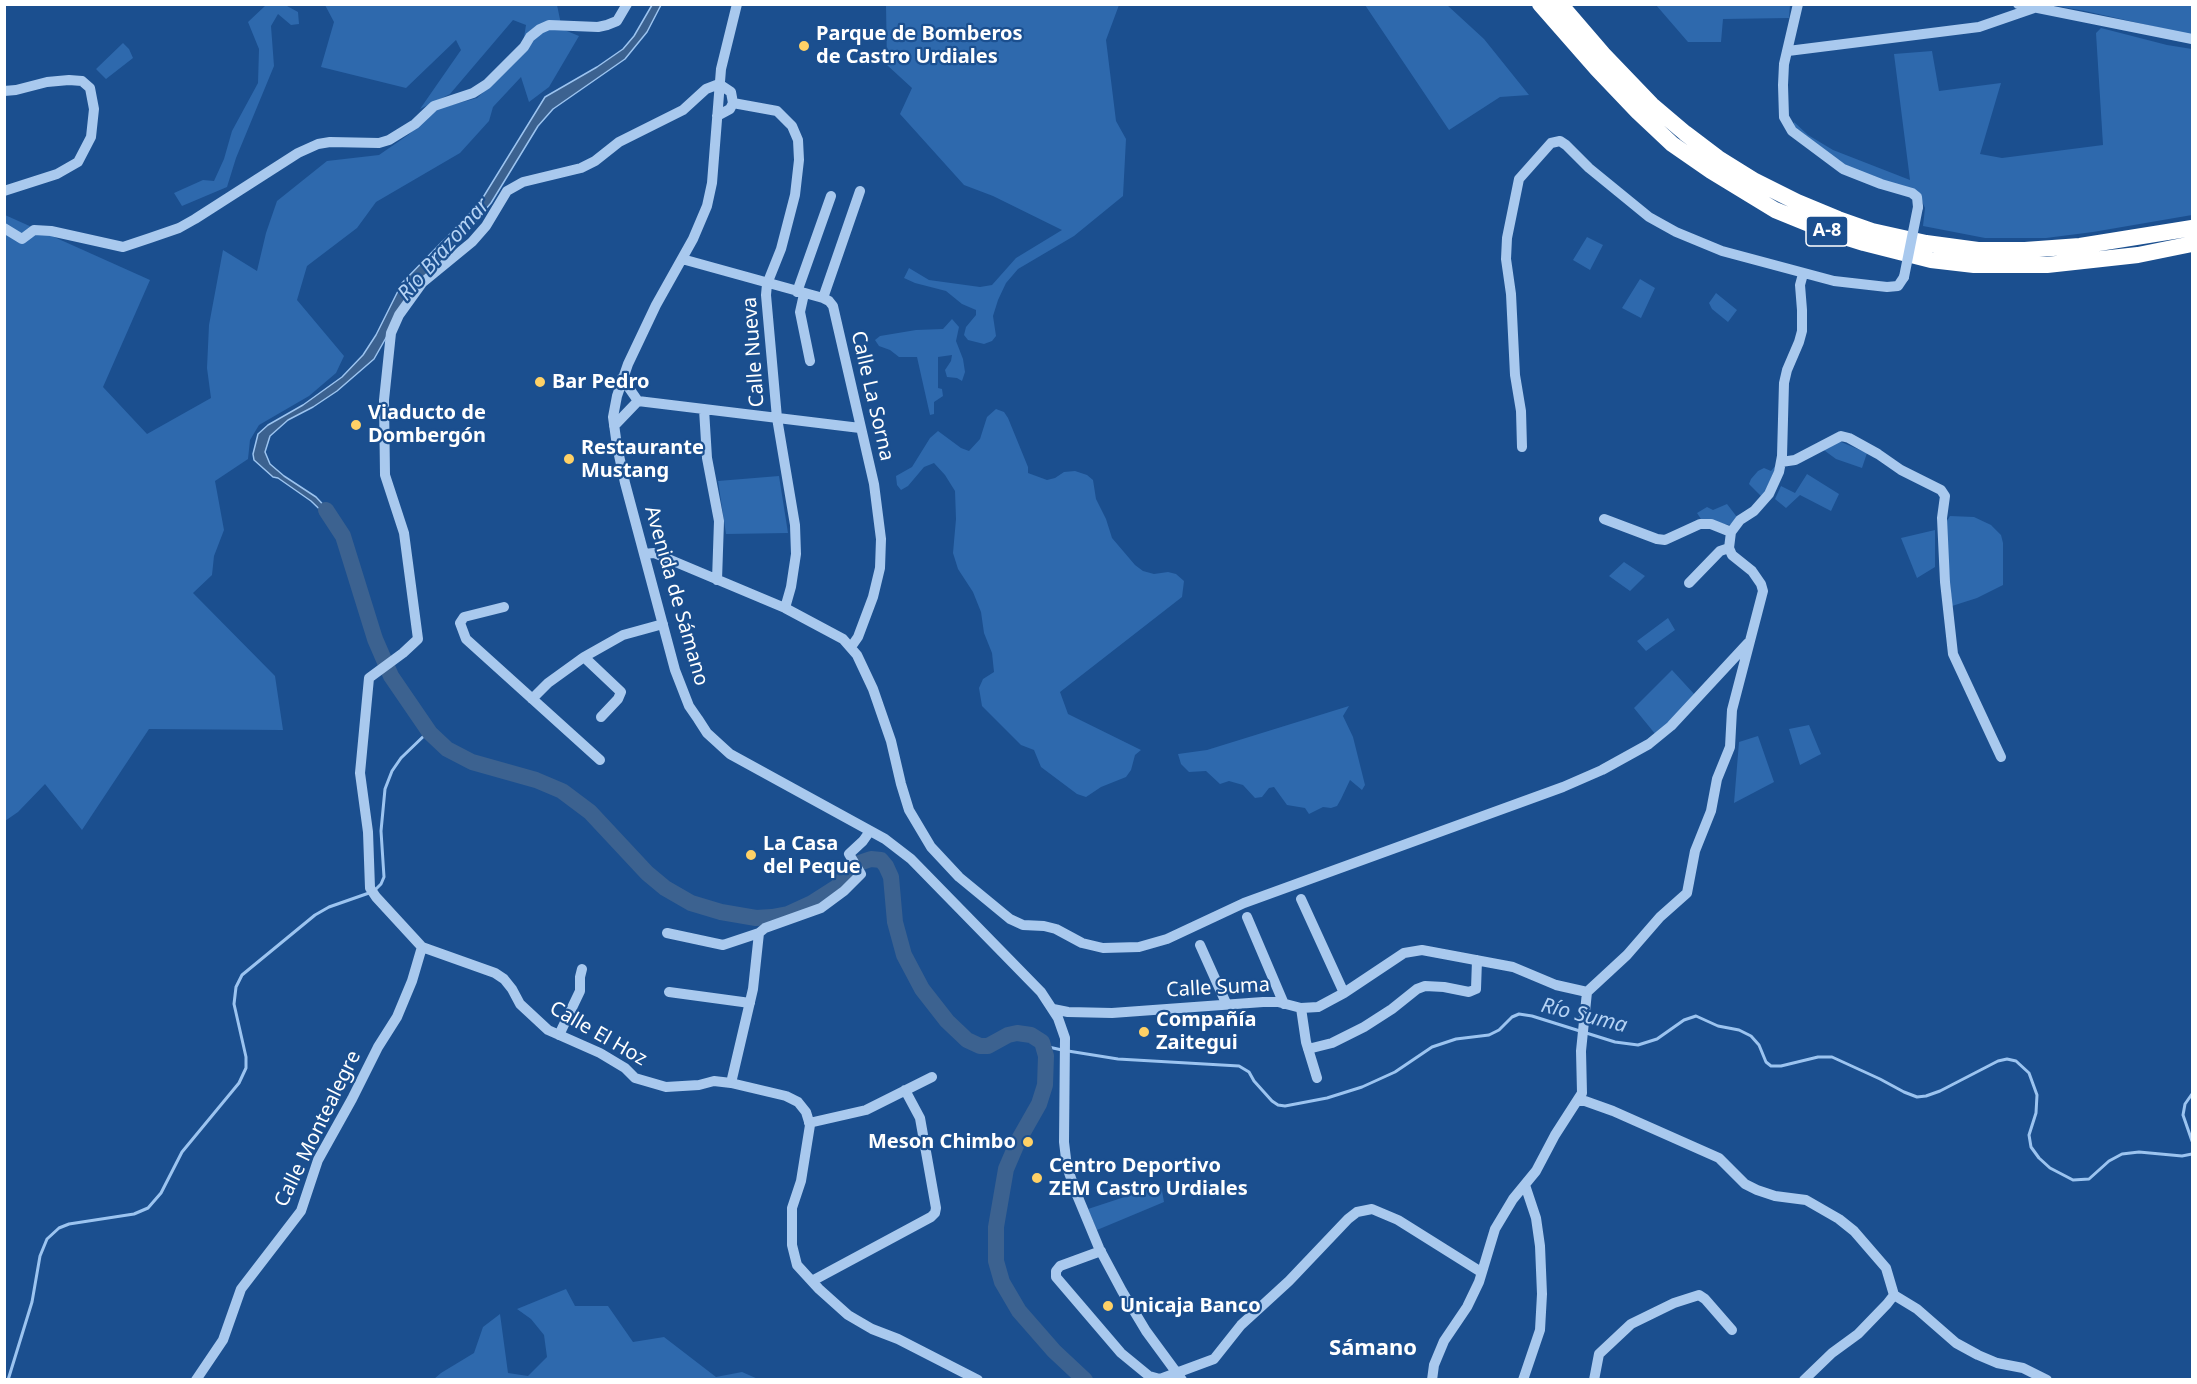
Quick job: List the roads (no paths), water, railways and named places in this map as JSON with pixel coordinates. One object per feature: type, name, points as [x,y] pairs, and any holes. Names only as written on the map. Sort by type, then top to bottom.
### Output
[{"type":"highway","name":"A-8","points":[[1540,4],[1597,69],[1672,144],[1775,210],[1829,232],[1931,260],[1974,265],[2048,265],[2138,255],[2193,244]]},
{"type":"highway","name":"A-8","points":[[1560,4],[1603,54],[1652,105],[1685,133],[1718,158],[1755,181],[1838,219],[1872,231],[1926,243],[1978,250],[2025,250],[2079,246],[2193,228]]},
{"type":"street","points":[[4,228],[22,239],[34,230],[51,231],[123,247],[179,228],[298,153],[318,144],[382,142],[401,134],[434,106],[473,93],[487,84],[540,29],[549,25],[606,25],[617,21],[627,4]]},
{"type":"street","name":"Avenida de Sámano","points":[[737,4],[719,84],[712,183],[701,222],[656,304],[622,378],[613,417],[621,466],[663,624],[682,689],[689,706],[707,733],[730,754],[885,839],[911,860],[1027,977],[1053,1009],[1065,1038],[1064,1142],[1067,1167],[1101,1251]]},
{"type":"street","points":[[1522,447],[1521,411],[1515,375],[1511,294],[1506,259],[1507,238],[1519,179],[1551,143],[1560,141],[1566,145],[1589,168],[1649,217],[1676,232],[1722,251],[1834,281],[1887,287],[1898,286],[1904,278],[1918,207],[1917,198],[1912,193],[1843,169],[1792,131],[1784,117],[1784,64],[1798,4]]},
{"type":"street","points":[[2018,4],[2193,39]]},
{"type":"street","points":[[1788,51],[1979,27],[2034,8]]},
{"type":"street","points":[[4,91],[46,82],[82,81],[90,88],[94,109],[91,137],[78,162],[57,174],[4,192]]},
{"type":"street","points":[[717,116],[730,109],[733,103],[731,92],[719,84]]},
{"type":"street","name":"Calle El Hoz","points":[[719,84],[706,89],[683,110],[619,142],[596,161],[581,168],[523,182],[507,191],[479,234],[422,283],[399,315],[390,333],[387,358],[384,457],[386,475],[404,533],[418,639],[413,646],[369,678],[360,772],[373,893],[422,947],[495,973],[504,979],[520,1004],[548,1030],[600,1053],[625,1068],[635,1078],[649,1084],[666,1087],[699,1085],[714,1081],[786,1096],[798,1102],[806,1112],[809,1123]]},
{"type":"street","name":"Calle Nueva","points":[[733,103],[777,111],[792,126],[798,140],[799,160],[795,195],[783,240],[767,284],[777,418],[795,531],[796,554],[785,608]]},
{"type":"street","points":[[682,259],[822,298],[860,191]]},
{"type":"street","points":[[810,361],[800,312],[801,293],[831,196]]},
{"type":"street","points":[[1432,1380],[1434,1365],[1444,1341],[1467,1307],[1479,1282],[1495,1229],[1513,1199],[1536,1172],[1555,1135],[1582,1092],[1587,992],[1620,962],[1651,926],[1687,893],[1695,851],[1711,811],[1717,779],[1730,747],[1732,710],[1763,591],[1752,571],[1732,555],[1729,548],[1731,532],[1740,520],[1754,511],[1769,494],[1779,472],[1784,383],[1802,331],[1800,285],[1803,274]]},
{"type":"street","name":"Calle La Sorna","points":[[822,298],[833,306],[879,513],[880,568],[873,597],[858,637],[851,647]]},
{"type":"street","points":[[622,378],[638,401],[861,428]]},
{"type":"street","points":[[615,426],[638,401]]},
{"type":"street","points":[[704,409],[707,458],[719,521],[717,580]]},
{"type":"street","points":[[1781,462],[1795,460],[1841,436],[1849,438],[1901,470],[1941,490],[1945,496],[1942,518],[1945,582],[1953,654],[2001,757]]},
{"type":"street","points":[[1604,519],[1665,540],[1700,524],[1711,524],[1731,532]]},
{"type":"street","points":[[1689,583],[1720,551],[1729,548]]},
{"type":"street","points":[[644,554],[654,553],[785,608],[824,627],[851,647],[873,689],[891,741],[909,810],[931,847],[959,877],[1010,919],[1023,925],[1056,929],[1082,943],[1103,948],[1139,947],[1167,939],[1244,903],[1563,787],[1602,770],[1649,744],[1671,726],[1748,643]]},
{"type":"street","points":[[504,607],[464,617],[460,623],[466,639],[600,760]]},
{"type":"street","points":[[532,699],[548,683],[584,657],[623,636],[663,624]]},
{"type":"street","points":[[584,657],[621,692],[618,699],[601,717]]},
{"type":"street","points":[[667,933],[723,945],[821,908],[861,874],[860,869],[849,855],[870,831]]},
{"type":"street","points":[[1301,899],[1344,993]]},
{"type":"street","points":[[1247,917],[1284,1004]]},
{"type":"street","points":[[730,1083],[750,1003],[759,933]]},
{"type":"street","points":[[1200,945],[1226,1003]]},
{"type":"street","name":"Calle Montealegre","points":[[196,1380],[223,1340],[241,1288],[301,1211],[318,1160],[378,1047],[397,1017],[412,981],[422,947]]},
{"type":"street","name":"Calle Suma","points":[[1053,1009],[1068,1012],[1112,1013],[1263,1002],[1301,1008],[1318,1007],[1344,993],[1404,953],[1422,950],[1513,967],[1556,985],[1587,992]]},
{"type":"street","points":[[1308,1049],[1332,1044],[1364,1027],[1417,989],[1425,986],[1444,987],[1469,993],[1476,989],[1477,960]]},
{"type":"street","points":[[559,1035],[580,991],[582,969]]},
{"type":"street","points":[[669,992],[750,1003]]},
{"type":"street","points":[[1301,1008],[1308,1049],[1317,1078]]},
{"type":"street","points":[[932,1077],[866,1110],[809,1123],[801,1181],[792,1208],[792,1245],[797,1265],[848,1315],[978,1380]]},
{"type":"street","points":[[812,1281],[935,1213],[920,1118],[905,1090]]},
{"type":"street","points":[[1578,1101],[1585,1101],[1613,1111],[1719,1158],[1745,1184],[1757,1190],[1774,1196],[1806,1200],[1839,1219],[1854,1231],[1886,1268],[1894,1295],[1917,1309],[1956,1342],[1978,1355],[1997,1363],[2023,1368],[2047,1380]]},
{"type":"street","points":[[1523,1380],[1540,1330],[1542,1294],[1536,1218],[1525,1185]]},
{"type":"street","points":[[1180,1376],[1146,1331],[1101,1251],[1060,1266],[1056,1271],[1056,1277],[1121,1353],[1149,1376],[1160,1379],[1180,1376],[1214,1359],[1241,1325],[1289,1281],[1357,1212],[1372,1209],[1398,1220],[1481,1272]]},
{"type":"street","points":[[1594,1380],[1599,1354],[1631,1324],[1674,1303],[1699,1295],[1732,1330]]},
{"type":"street","points":[[1804,1380],[1832,1353],[1858,1334],[1894,1295]]},
{"type":"water","name":"Río Brazomar","points":[[652,5],[661,5],[647,32],[625,59],[553,109],[538,126],[491,203],[440,263],[387,336],[374,359],[337,391],[288,420],[270,436],[265,452],[270,464],[316,497],[331,513],[338,527],[311,501],[278,478],[273,477],[254,460],[253,454],[258,434],[268,425],[303,405],[342,377],[363,355],[376,335],[402,283],[479,204],[545,97],[623,49],[634,36]]},
{"type":"waterway","points":[[326,510],[343,536],[375,639],[391,676],[430,733],[447,749],[472,762],[536,780],[562,791],[590,812],[647,873],[665,888],[691,903],[721,912],[756,918],[788,914],[812,903],[837,887],[851,868],[859,863],[871,859],[881,860],[891,877],[895,922],[904,955],[922,989],[947,1021],[967,1040],[980,1046],[988,1046],[1008,1035],[1017,1033],[1031,1035],[1042,1042],[1046,1056],[1045,1085],[1039,1104],[1018,1141],[1006,1169],[996,1227],[996,1261],[1002,1282],[1019,1311],[1054,1351],[1085,1380]]},
{"type":"waterway","points":[[375,890],[384,877],[381,831],[385,789],[392,771],[401,758],[429,731]]},
{"type":"waterway","points":[[8,1380],[32,1302],[40,1256],[47,1239],[59,1228],[69,1224],[134,1214],[148,1208],[161,1193],[182,1152],[239,1083],[246,1068],[246,1057],[234,1004],[236,987],[242,975],[315,915],[329,907],[369,893]]},
{"type":"waterway","name":"Río Suma","points":[[1068,1051],[1118,1059],[1239,1066],[1249,1072],[1272,1101],[1285,1106],[1327,1098],[1362,1087],[1395,1072],[1432,1047],[1456,1039],[1489,1035],[1519,1014],[1615,1042],[1638,1045],[1657,1039],[1684,1020],[1696,1016],[1718,1026],[1739,1030],[1751,1036],[1759,1045],[1766,1062],[1771,1066],[1781,1066],[1818,1057],[1832,1057],[1917,1097],[1940,1091],[1998,1061],[2007,1059],[2016,1061],[2029,1073],[2037,1095],[2036,1113],[2029,1135],[2031,1147],[2050,1168],[2073,1180],[2089,1179],[2109,1161],[2122,1154],[2139,1152],[2182,1156],[2192,1154]]},
{"type":"waterway","name":"Río Suma","points":[[1044,1046],[1062,1050]]},
{"type":"waterway","name":"Río Suma","points":[[2192,1094],[2185,1104],[2183,1115],[2192,1141]]},
{"type":"place","name":"Parque de Bomberos de Castro Urdiales","points":[[804,46]]},
{"type":"place","name":"Bar Pedro","points":[[540,382]]},
{"type":"place","name":"Viaducto de Dombergón","points":[[356,425]]},
{"type":"place","name":"Restaurante Mustang","points":[[569,459]]},
{"type":"place","name":"La Casa del Peque","points":[[751,855]]},
{"type":"place","name":"Compañía Zaitegui","points":[[1144,1032]]},
{"type":"place","name":"Meson Chimbo","points":[[1028,1142]]},
{"type":"place","name":"Centro Deportivo ZEM Castro Urdiales","points":[[1037,1178]]},
{"type":"place","name":"Unicaja Banco","points":[[1108,1306]]},
{"type":"district","name":"Sámano","points":[[1373,1349]]}]
